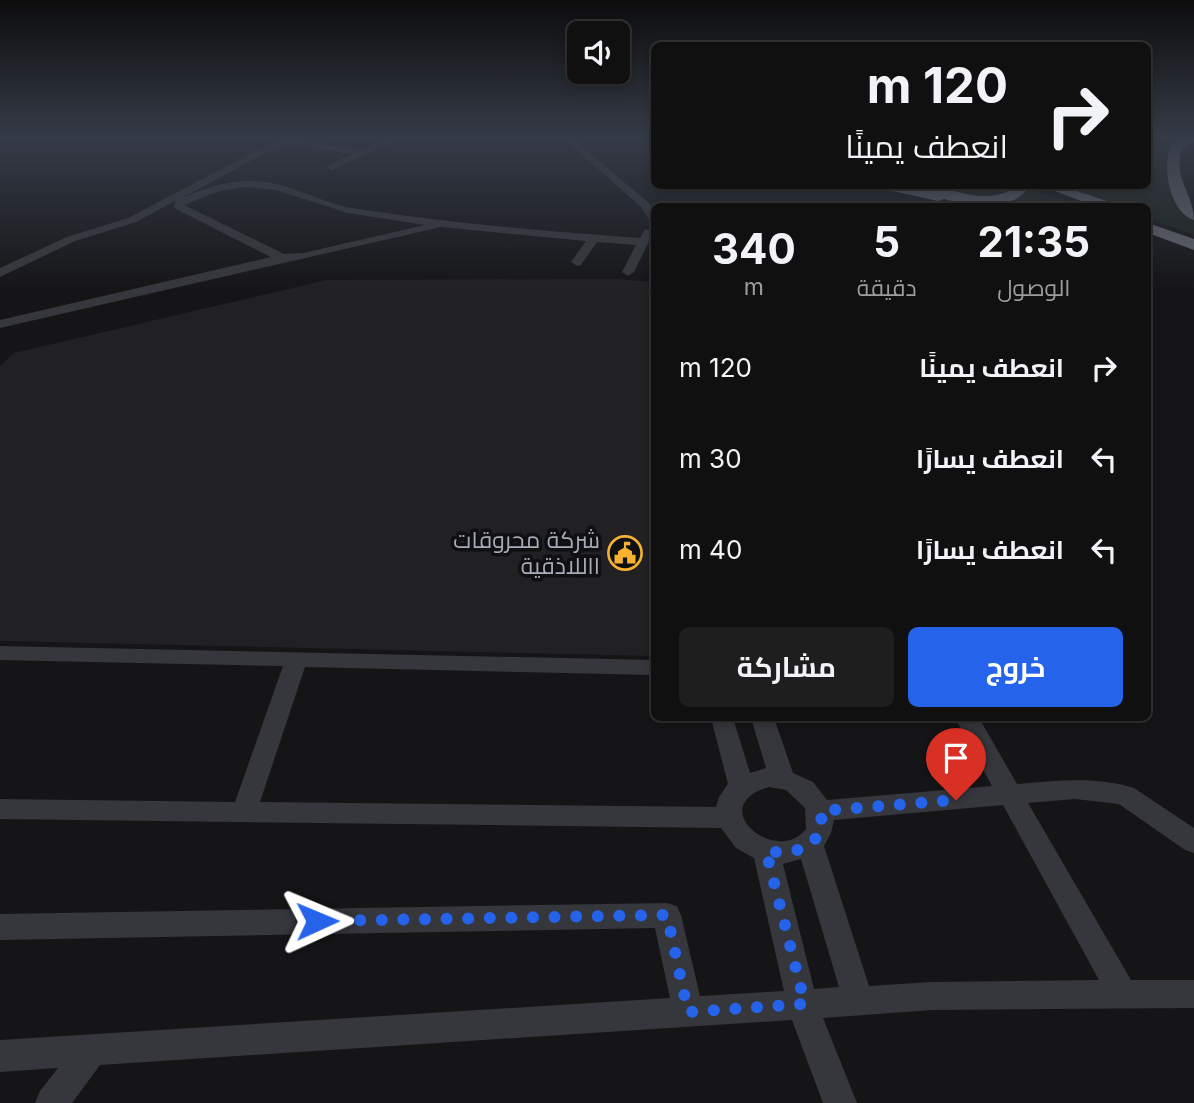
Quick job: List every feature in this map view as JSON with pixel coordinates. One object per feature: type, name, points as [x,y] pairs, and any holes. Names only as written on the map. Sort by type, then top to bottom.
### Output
[{"type":"highway","points":[[904,189],[961,203]]},
{"type":"highway","points":[[930,189],[949,196],[988,199],[1012,196],[1018,189]]},
{"type":"highway","points":[[1041,189],[1079,203]]},
{"type":"highway","points":[[1058,189],[1099,203]]},
{"type":"highway","points":[[1178,189],[1194,215]]},
{"type":"highway","points":[[1151,222],[1194,237]]},
{"type":"highway","points":[[1151,230],[1194,245]]},
{"type":"highway","points":[[1166,254],[1194,261]]},
{"type":"street","points":[[0,273],[71,239],[132,220],[189,189]]},
{"type":"street","points":[[212,189],[196,194],[178,206],[282,258]]},
{"type":"street","points":[[276,189],[345,210],[438,225],[644,242]]},
{"type":"street","points":[[627,189],[645,205],[651,214]]},
{"type":"street","points":[[0,324],[282,258],[303,257],[438,225]]},
{"type":"street","points":[[628,272],[651,230]]},
{"type":"street","points":[[577,262],[594,238]]},
{"type":"street","points":[[0,653],[651,667]]},
{"type":"street","points":[[244,812],[296,660]]},
{"type":"street","points":[[723,721],[741,785]]},
{"type":"street","points":[[764,721],[782,779]]},
{"type":"street","points":[[969,721],[1123,995]]},
{"type":"street","points":[[754,779],[782,779],[806,790],[821,811],[822,823],[819,835],[810,844],[782,853],[766,851],[741,838],[728,818],[727,805],[732,794],[741,785],[754,779]]},
{"type":"street","points":[[821,811],[1074,789],[1125,795],[1194,842]]},
{"type":"street","points":[[0,808],[728,818]]},
{"type":"street","points":[[810,844],[858,1001]]},
{"type":"street","points":[[766,851],[805,1004],[827,1077],[840,1103]]},
{"type":"street","points":[[0,927],[667,915],[688,1012]]},
{"type":"street","points":[[0,1056],[932,996],[1123,995],[1191,998]]},
{"type":"street","points":[[52,1103],[90,1052]]},
{"type":"shaded area","points":[[937,189],[1010,189],[994,197],[983,198]]},
{"type":"shaded area","points":[[1024,189],[1033,189],[1072,203],[972,203],[950,198],[1018,196],[1025,192]]},
{"type":"shaded area","points":[[1067,189],[1171,189],[1180,206],[1194,221],[1194,235],[1151,219],[1151,203],[1106,203]]},
{"type":"shaded area","points":[[618,279],[651,282],[651,656],[0,641],[0,366],[14,353],[327,280]]},
{"type":"place","name":"شركة محروقات االلاذقية","points":[[625,553]]},
{"type":"route","points":[[317,921],[667,915],[688,1012],[805,1004],[766,851],[782,853],[810,844],[819,835],[821,811],[956,800]]}]
